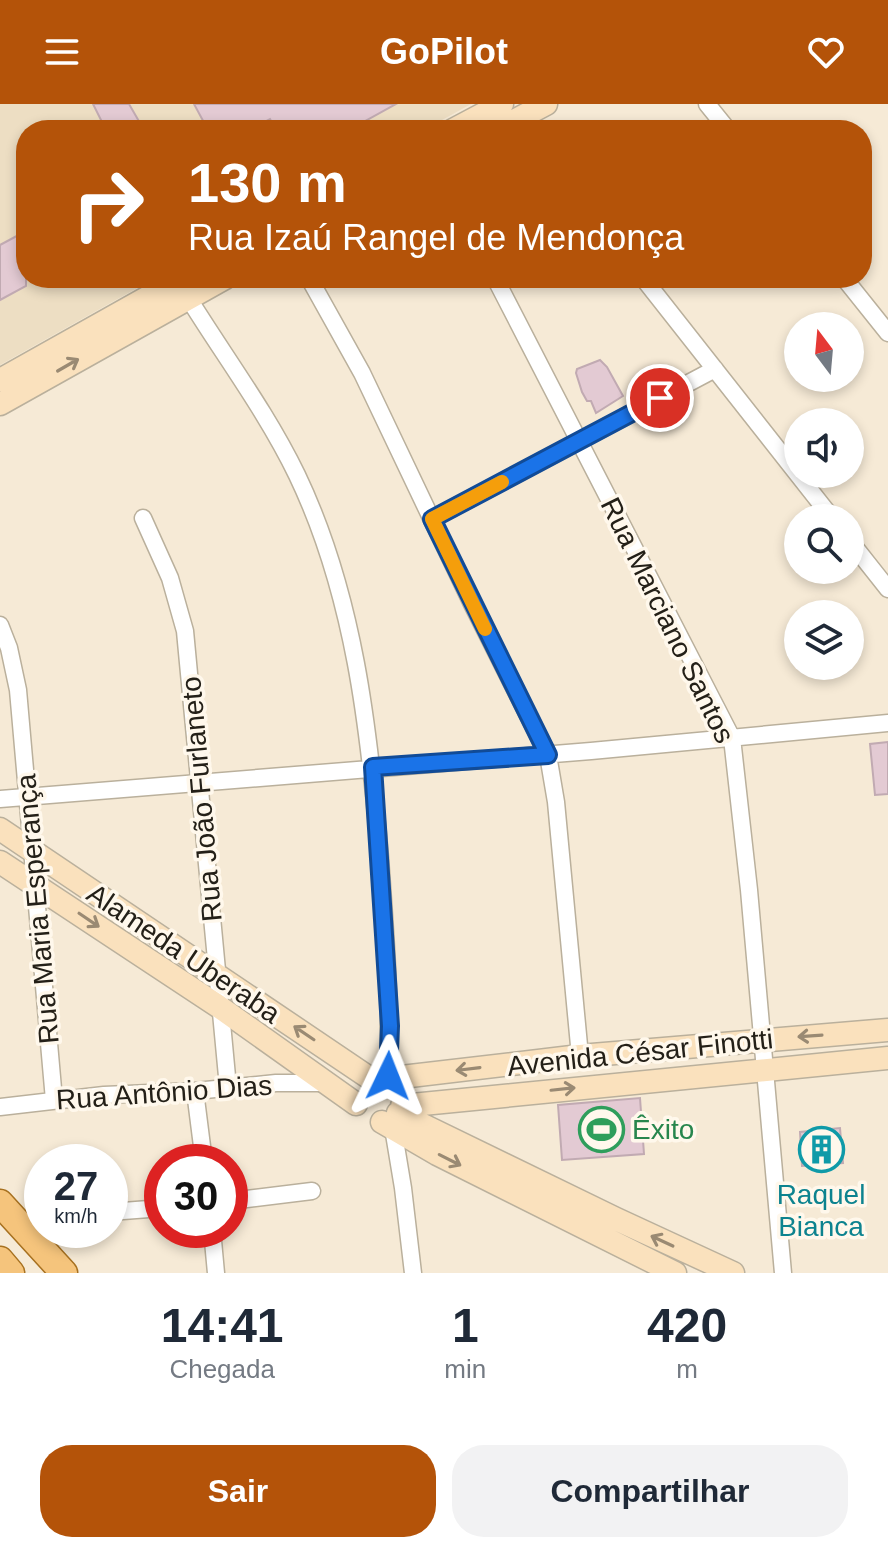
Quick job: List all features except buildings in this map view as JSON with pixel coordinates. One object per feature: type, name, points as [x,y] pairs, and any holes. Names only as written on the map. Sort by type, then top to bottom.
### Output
[{"type":"main road","points":[[517,117],[546,104]]},
{"type":"main road","points":[[0,404],[11,382],[185,288]]},
{"type":"main road","name":"Alameda Uberaba","points":[[0,829],[215,972],[383,1077]]},
{"type":"main road","name":"Alameda Uberaba","points":[[0,862],[329,1083],[356,1104],[366,1118],[394,1117],[733,1273]]},
{"type":"main road","name":"Avenida César Finotti","points":[[383,1077],[762,1039],[888,1030]]},
{"type":"main road","name":"Avenida César Finotti","points":[[394,1117],[765,1069],[888,1058]]},
{"type":"main road","points":[[356,1104],[356,1092],[383,1077],[402,1090],[394,1117]]},
{"type":"main road","name":"Alameda Uberaba","points":[[394,1117],[462,1166],[675,1273]]},
{"type":"main road","points":[[0,1203],[24,1220]]},
{"type":"main road","points":[[47,1248],[64,1273]]},
{"type":"main road","points":[[0,1260],[11,1273]]},
{"type":"street","points":[[707,104],[720,120]]},
{"type":"street","points":[[185,288],[297,474],[318,523],[338,583],[365,708],[373,767],[390,1026],[383,1077]]},
{"type":"street","points":[[315,288],[362,373],[548,755],[556,802],[580,1056]]},
{"type":"street","name":"Rua Marciano Santos","points":[[500,288],[732,738],[783,1273]]},
{"type":"street","points":[[651,288],[821,504]]},
{"type":"street","points":[[852,288],[888,333]]},
{"type":"street","points":[[432,519],[715,369]]},
{"type":"street","name":"Rua João Furlaneto","points":[[143,518],[180,607],[188,653],[218,1006],[228,1087]]},
{"type":"street","points":[[864,559],[888,589]]},
{"type":"street","name":"Rua Maria Esperança","points":[[0,625],[9,648],[18,690],[54,1100]]},
{"type":"street","points":[[0,799],[548,755],[888,723]]},
{"type":"street","name":"Rua Antônio Dias","points":[[0,1107],[228,1087],[329,1083]]},
{"type":"street","points":[[195,1091],[202,1144]]},
{"type":"street","points":[[394,1117],[413,1273]]},
{"type":"street","points":[[248,1199],[312,1191]]},
{"type":"street","points":[[214,1248],[216,1273]]},
{"type":"shaded area","points":[[0,104],[471,104],[442,120],[16,120],[16,288],[137,288],[0,365]]},
{"type":"slow traffic","points":[[485,629],[432,519],[502,482]]},
{"type":"place","name":"Êxito","points":[[601,1129]]},
{"type":"place","name":"Raquel Bianca","points":[[821,1149]]},
{"type":"route","points":[[388,1076],[390,1026],[373,767],[548,755],[432,519],[660,398]]}]
